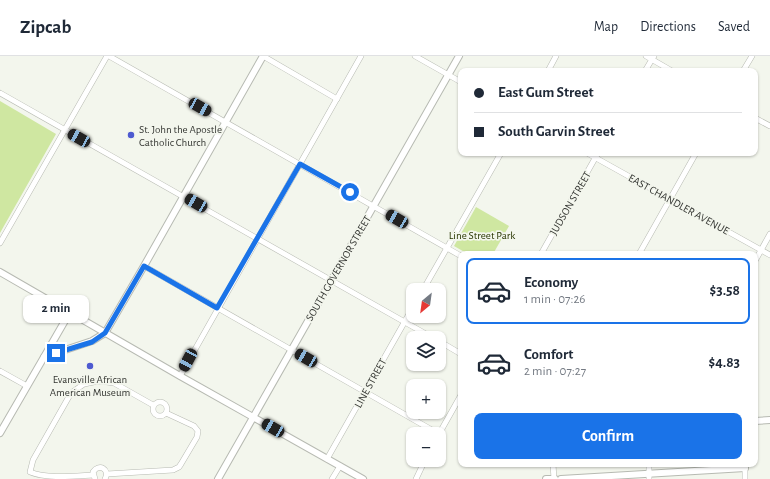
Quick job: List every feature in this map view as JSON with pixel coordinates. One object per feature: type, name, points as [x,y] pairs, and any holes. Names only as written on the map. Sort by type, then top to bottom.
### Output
[{"type":"street","points":[[0,243],[108,56],[458,254]]},
{"type":"street","points":[[44,357],[92,342],[105,333],[263,56],[337,98]]},
{"type":"street","points":[[180,376],[217,308],[361,56]]},
{"type":"street","points":[[415,56],[458,80]]},
{"type":"street","name":"SOUTH GOVERNOR STREET","points":[[218,479],[459,56]]},
{"type":"street","points":[[550,68],[556,56]]},
{"type":"street","points":[[646,56],[653,58],[668,68]]},
{"type":"street","points":[[745,68],[752,56]]},
{"type":"street","points":[[647,68],[653,58]]},
{"type":"street","points":[[0,93],[420,331]]},
{"type":"street","points":[[758,120],[770,126]]},
{"type":"street","points":[[427,283],[499,156]]},
{"type":"street","name":"JUDSON STREET","points":[[543,251],[596,156]]},
{"type":"street","name":"EAST CHANDLER AVENUE","points":[[599,156],[670,199],[770,255]]},
{"type":"street","points":[[641,251],[694,156]]},
{"type":"street","points":[[758,256],[770,234]]},
{"type":"street","points":[[144,266],[426,427]]},
{"type":"street","points":[[0,272],[363,479]]},
{"type":"street","points":[[0,433],[70,312]]},
{"type":"street","name":"LINE STREET","points":[[327,459],[406,319]]},
{"type":"street","points":[[446,346],[458,352]]},
{"type":"street","points":[[0,372],[27,386]]},
{"type":"street","points":[[153,405],[114,383],[106,381],[84,384],[71,393],[33,460],[30,472],[36,475],[48,477],[94,477],[94,469],[99,467],[105,468],[106,476],[173,470],[179,467],[197,437],[198,431],[194,426],[166,413]]},
{"type":"street","points":[[442,427],[458,400]]},
{"type":"street","points":[[158,402],[163,402],[167,407],[166,413],[162,416],[156,416],[152,411],[153,405],[158,402]]},
{"type":"street","points":[[758,421],[770,420]]},
{"type":"street","points":[[332,479],[340,466]]},
{"type":"street","points":[[416,479],[422,467]]},
{"type":"street","points":[[554,467],[556,479]]},
{"type":"street","points":[[546,479],[649,476],[735,467]]},
{"type":"street","points":[[745,467],[745,479]]},
{"type":"green space","points":[[0,101],[56,134],[0,233]]},
{"type":"green space","name":"Line Street Park","points":[[476,207],[509,226],[495,251],[463,251],[454,246]]},
{"type":"place","name":"St. John the Apostle Catholic Church","points":[[131,135]]},
{"type":"place","name":"Evansville African American Museum","points":[[90,366]]},
{"type":"route","points":[[56,353],[92,342],[105,333],[144,266],[217,308],[300,164],[350,192]]}]
